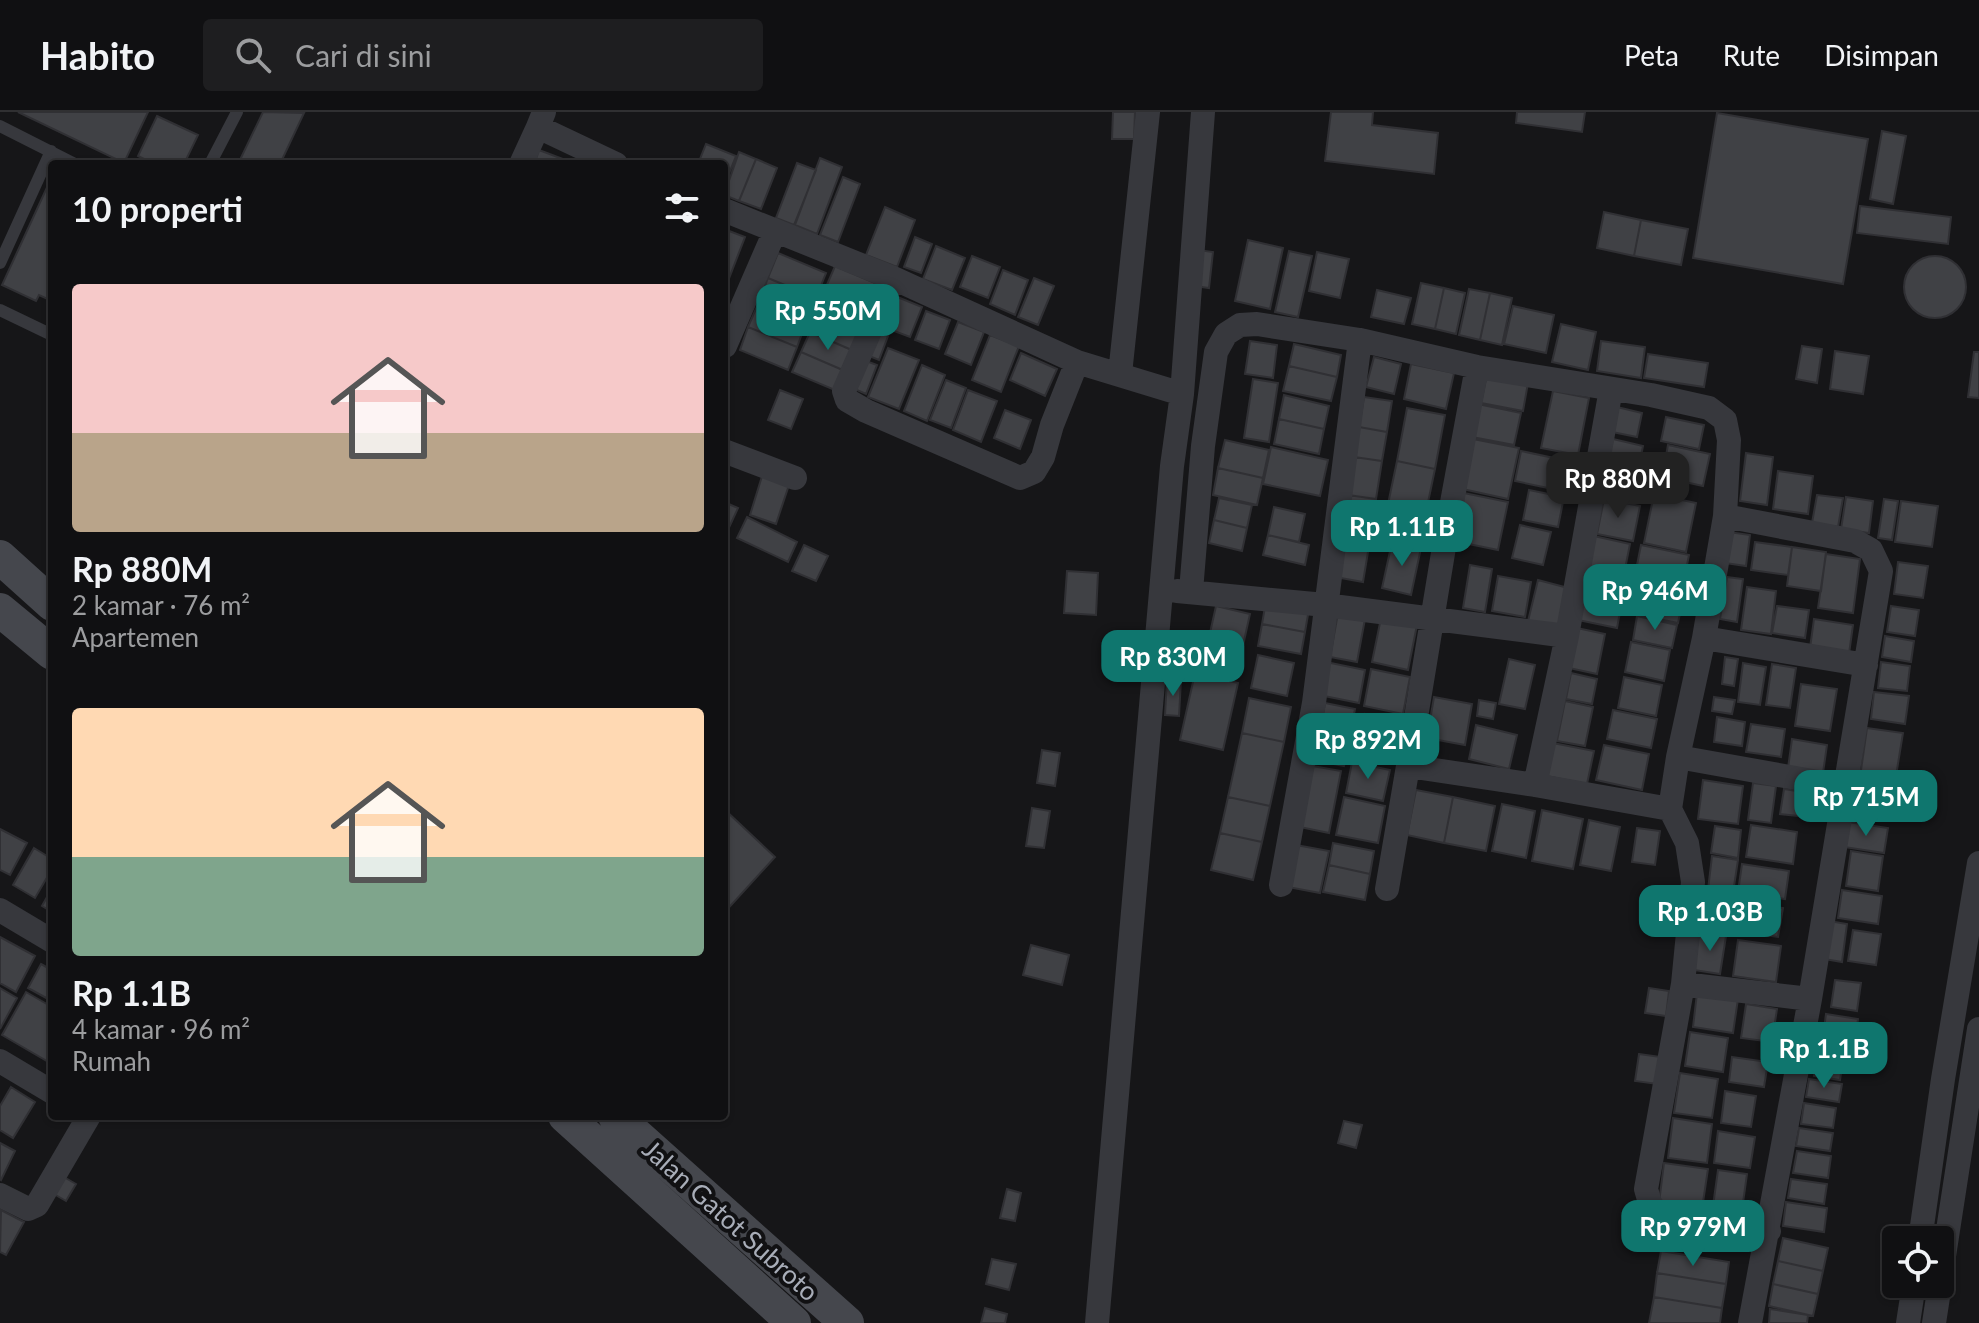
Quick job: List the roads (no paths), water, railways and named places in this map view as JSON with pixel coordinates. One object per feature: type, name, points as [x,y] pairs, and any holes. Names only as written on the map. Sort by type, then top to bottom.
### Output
[{"type":"street","points":[[1125,376],[1148,112]]},
{"type":"street","points":[[1097,1323],[1203,112]]},
{"type":"street","points":[[523,160],[541,120],[609,160]]},
{"type":"street","points":[[728,212],[893,278],[1077,362],[1178,393]]},
{"type":"street","points":[[728,339],[775,231]]},
{"type":"street","points":[[893,278],[844,391],[847,400],[866,411],[1020,478],[1027,477],[1043,457],[1077,362]]},
{"type":"street","points":[[1191,591],[1203,446],[1216,352],[1219,342],[1240,325],[1257,324],[1360,340],[1477,367],[1697,403],[1725,420],[1729,440],[1725,516],[1670,809],[1687,843],[1693,882],[1683,984],[1646,1189],[1647,1197],[1657,1213],[1769,1231]]},
{"type":"street","points":[[1281,885],[1314,703],[1360,340]]},
{"type":"street","points":[[1387,889],[1477,367]]},
{"type":"street","points":[[1535,785],[1567,636],[1611,389]]},
{"type":"street","points":[[728,453],[795,478]]},
{"type":"street","points":[[1725,516],[1840,536],[1871,550],[1881,571],[1810,999],[1750,1323]]},
{"type":"street","points":[[0,557],[45,620]]},
{"type":"street","points":[[1162,590],[1325,605],[1567,636]]},
{"type":"street","points":[[0,610],[45,620]]},
{"type":"street","points":[[1704,638],[1866,665]]},
{"type":"street","points":[[1678,757],[1846,787]]},
{"type":"street","points":[[1408,766],[1670,809]]},
{"type":"street","points":[[1922,1226],[1979,863]]},
{"type":"street","points":[[0,910],[48,939]]},
{"type":"street","points":[[1683,984],[1810,999]]},
{"type":"street","points":[[1949,1226],[1979,1029]]},
{"type":"street","points":[[0,1061],[48,1090]]},
{"type":"street","points":[[0,1195],[28,1209],[37,1205],[87,1120]]},
{"type":"street","name":"Jalan Gatot Subroto","points":[[569,1120],[794,1323]]},
{"type":"street","name":"Jalan Gatot Subroto","points":[[619,1120],[847,1323]]},
{"type":"street","points":[[1908,1323],[1912,1298]]},
{"type":"street","points":[[1934,1323],[1938,1298]]},
{"type":"lane","points":[[212,160],[237,112]]},
{"type":"lane","points":[[0,126],[68,160]]},
{"type":"lane","points":[[0,263],[51,151]]},
{"type":"lane","points":[[0,310],[48,333]]}]
